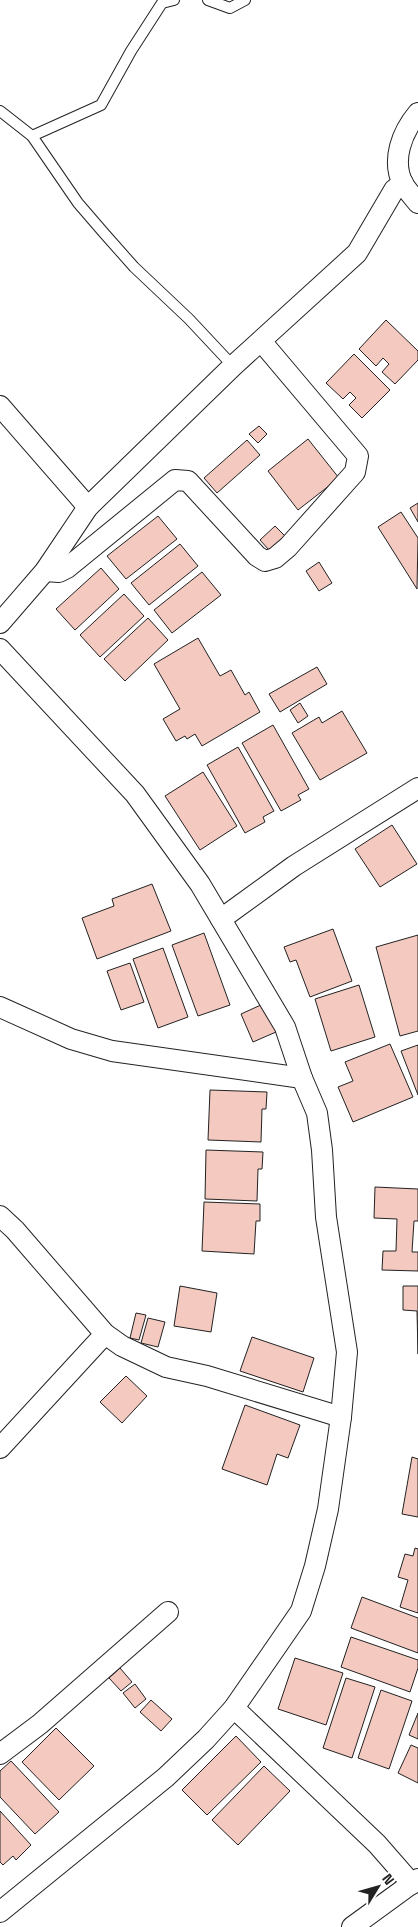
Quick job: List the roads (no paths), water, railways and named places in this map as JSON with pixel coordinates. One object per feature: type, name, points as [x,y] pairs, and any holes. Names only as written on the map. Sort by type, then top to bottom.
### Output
[{"type":"street","points":[[418,113],[408,125],[400,144],[397,163],[403,183],[418,203]]},
{"type":"street","points":[[0,623],[45,571],[88,507],[233,366],[357,253],[390,196],[403,183]]},
{"type":"street","points":[[45,571],[59,572],[67,568],[176,480],[188,481],[256,556],[265,561],[275,558],[288,547],[355,472],[358,456],[261,341]]},
{"type":"street","points":[[0,406],[88,507]]},
{"type":"street","points":[[0,649],[135,794],[194,876],[284,1027],[317,1113],[322,1150],[326,1216],[347,1352],[341,1417],[328,1509],[315,1566],[301,1611],[234,1708],[206,1740],[166,1777],[0,1912]]},
{"type":"street","points":[[221,919],[294,866],[418,788]]},
{"type":"street","points":[[0,1007],[71,1039],[112,1051],[302,1078]]},
{"type":"street","points":[[0,1216],[15,1230],[106,1334],[122,1346],[166,1367],[208,1376],[341,1417]]},
{"type":"street","points":[[0,1448],[106,1334]]},
{"type":"street","points":[[0,1754],[40,1724],[168,1612]]},
{"type":"street","points":[[234,1708],[378,1844],[415,1882],[352,1927]]},
{"type":"lane","points":[[32,136],[101,104],[131,51],[162,3],[174,0]]},
{"type":"lane","points":[[208,0],[230,8],[245,0]]},
{"type":"lane","points":[[0,111],[32,136],[78,203],[103,232],[134,267],[189,319],[233,366]]}]
